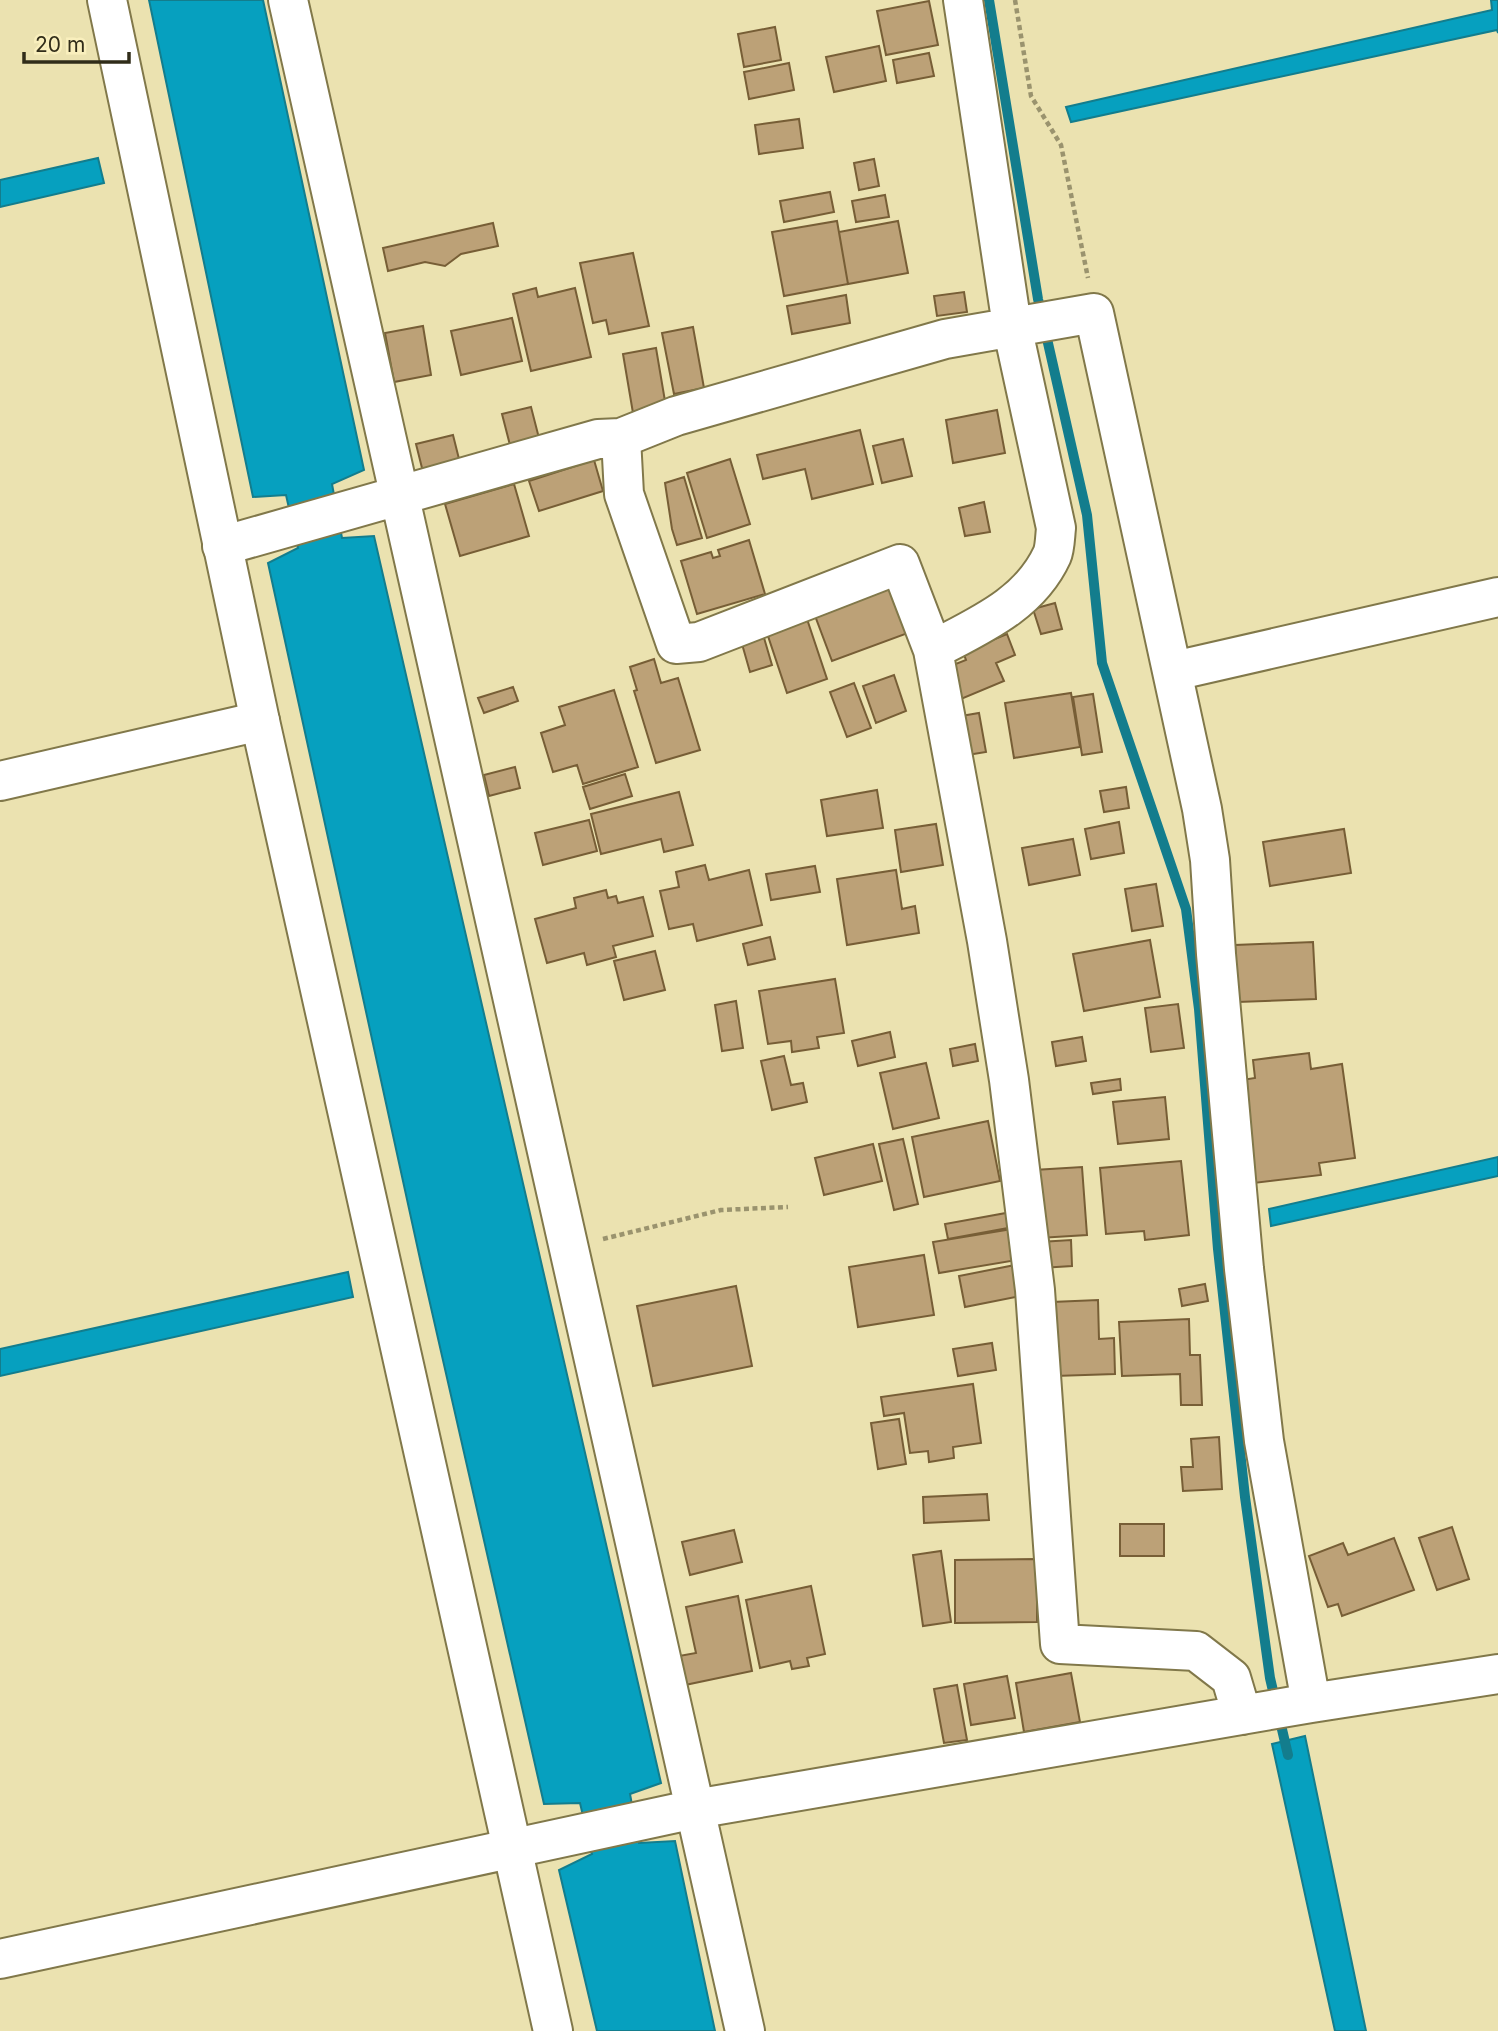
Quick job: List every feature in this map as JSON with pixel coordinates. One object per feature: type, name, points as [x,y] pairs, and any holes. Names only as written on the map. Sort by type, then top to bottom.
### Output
[{"type":"street","points":[[107,0],[260,721],[553,2031]]},
{"type":"street","points":[[288,0],[746,2031]]},
{"type":"street","points":[[933,650],[995,618],[1029,589],[1053,554],[1056,528],[1032,323],[963,0]]},
{"type":"street","points":[[222,546],[598,439],[621,438],[676,416],[944,338],[1094,313],[1174,671],[1210,860],[1244,1269],[1264,1441],[1277,1709]]},
{"type":"street","points":[[621,438],[625,494],[688,643],[900,564],[933,650],[987,941],[1009,1080],[1035,1290],[1060,1644],[1196,1651],[1277,1709]]},
{"type":"street","points":[[1174,671],[1498,597]]},
{"type":"street","points":[[0,781],[260,721]]},
{"type":"street","points":[[0,1959],[695,1809],[1277,1709],[1498,1674]]},
{"type":"path","points":[[1015,0],[1031,96],[1061,145],[1094,313]]},
{"type":"path","points":[[569,1247],[721,1210],[788,1208]]},
{"type":"water","points":[[149,0],[263,0],[364,470],[332,484],[342,538],[374,536],[661,1783],[630,1794],[639,1843],[675,1841],[715,2031],[597,2031],[559,1870],[592,1854],[580,1803],[544,1804],[422,1268],[268,563],[298,548],[286,495],[253,497]]},
{"type":"water","points":[[1491,0],[1498,0],[1498,33],[1497,30],[1071,122],[1066,107],[1492,10]]},
{"type":"water","points":[[98,158],[104,183],[0,207],[0,180]]},
{"type":"water","points":[[1498,1157],[1498,1176],[1271,1226],[1269,1209]]},
{"type":"water","points":[[348,1272],[353,1297],[0,1376],[0,1349]]},
{"type":"water","points":[[1305,1736],[1366,2031],[1335,2031],[1272,1744]]},
{"type":"building","points":[[929,1],[938,45],[886,55],[877,11]]},
{"type":"building","points":[[775,27],[781,60],[744,67],[738,34]]},
{"type":"building","points":[[879,46],[886,81],[834,92],[826,57]]},
{"type":"building","points":[[929,53],[934,76],[897,83],[893,60]]},
{"type":"building","points":[[789,63],[794,90],[749,99],[744,72]]},
{"type":"building","points":[[799,119],[803,148],[759,154],[755,125]]},
{"type":"building","points":[[874,159],[879,186],[859,190],[854,163]]},
{"type":"building","points":[[830,192],[834,212],[784,222],[780,201]]},
{"type":"building","points":[[885,195],[889,217],[856,222],[852,201]]},
{"type":"building","points":[[837,221],[848,284],[784,296],[772,232]]},
{"type":"building","points":[[898,221],[908,273],[848,284],[839,232]]},
{"type":"building","points":[[493,223],[498,246],[461,254],[445,266],[425,262],[388,271],[383,248]]},
{"type":"building","points":[[633,253],[649,326],[609,334],[606,320],[593,323],[580,263]]},
{"type":"building","points":[[536,288],[538,297],[575,288],[591,357],[531,371],[513,294]]},
{"type":"building","points":[[964,292],[967,312],[937,316],[934,296]]},
{"type":"building","points":[[846,295],[850,323],[792,334],[787,306]]},
{"type":"building","points":[[512,318],[522,361],[461,375],[451,331]]},
{"type":"building","points":[[423,326],[431,375],[394,382],[385,333]]},
{"type":"building","points":[[693,327],[704,388],[674,394],[662,333]]},
{"type":"building","points":[[656,348],[666,407],[633,413],[623,354]]},
{"type":"building","points":[[531,407],[540,442],[511,449],[502,414]]},
{"type":"building","points":[[997,410],[1005,453],[953,463],[946,420]]},
{"type":"building","points":[[860,430],[873,484],[812,499],[805,469],[763,479],[757,455]]},
{"type":"building","points":[[453,435],[460,463],[423,472],[416,444]]},
{"type":"building","points":[[903,439],[912,476],[882,483],[873,446]]},
{"type":"building","points":[[730,459],[750,524],[707,538],[687,473]]},
{"type":"building","points":[[594,460],[603,491],[539,511],[529,481]]},
{"type":"building","points":[[684,477],[702,538],[677,545],[665,483]]},
{"type":"building","points":[[514,484],[529,536],[460,556],[445,504]]},
{"type":"building","points":[[984,502],[990,532],[965,536],[959,508]]},
{"type":"building","points":[[749,540],[765,594],[697,614],[681,561],[711,552],[713,558],[720,556],[718,550]]},
{"type":"building","points":[[890,585],[908,633],[832,661],[814,613]]},
{"type":"building","points":[[1055,603],[1062,629],[1041,634],[1033,609]]},
{"type":"building","points":[[806,616],[827,679],[787,693],[766,630]]},
{"type":"building","points":[[762,631],[772,665],[750,672],[740,637]]},
{"type":"building","points":[[1007,634],[1015,655],[996,663],[1004,681],[961,699],[948,667],[966,660],[963,652]]},
{"type":"building","points":[[654,659],[661,683],[678,678],[700,750],[656,763],[634,691],[637,690],[630,667]]},
{"type":"building","points":[[894,675],[906,711],[876,723],[863,686]]},
{"type":"building","points":[[854,683],[871,728],[847,737],[830,692]]},
{"type":"building","points":[[513,687],[518,701],[484,713],[478,698]]},
{"type":"building","points":[[614,690],[638,767],[583,784],[577,765],[553,772],[541,733],[565,725],[559,707]]},
{"type":"building","points":[[1071,693],[1080,747],[1014,758],[1005,703]]},
{"type":"building","points":[[1093,694],[1102,752],[1082,755],[1073,697]]},
{"type":"building","points":[[979,713],[986,752],[961,756],[955,717]]},
{"type":"building","points":[[515,767],[520,788],[489,796],[484,775]]},
{"type":"building","points":[[625,774],[632,796],[590,809],[583,787]]},
{"type":"building","points":[[1126,787],[1129,808],[1104,812],[1100,791]]},
{"type":"building","points":[[877,790],[883,828],[827,836],[821,800]]},
{"type":"building","points":[[679,792],[693,845],[664,852],[661,839],[601,854],[591,814]]},
{"type":"building","points":[[589,820],[597,851],[543,865],[535,833]]},
{"type":"building","points":[[1119,822],[1124,853],[1091,859],[1085,829]]},
{"type":"building","points":[[936,824],[943,865],[901,872],[895,830]]},
{"type":"building","points":[[1344,829],[1351,873],[1270,886],[1263,842]]},
{"type":"building","points":[[1073,839],[1080,875],[1029,885],[1022,848]]},
{"type":"building","points":[[705,865],[709,880],[749,870],[762,925],[697,941],[693,924],[669,929],[660,891],[679,887],[676,872]]},
{"type":"building","points":[[815,866],[820,892],[771,900],[766,874]]},
{"type":"building","points":[[896,870],[902,909],[915,906],[919,933],[847,945],[837,879]]},
{"type":"building","points":[[1156,884],[1163,926],[1132,931],[1125,889]]},
{"type":"building","points":[[606,890],[608,898],[616,896],[618,903],[643,897],[653,936],[613,946],[616,957],[587,965],[584,953],[547,963],[535,919],[576,908],[574,898]]},
{"type":"building","points":[[770,937],[775,959],[748,965],[743,944]]},
{"type":"building","points":[[1150,940],[1160,997],[1084,1011],[1073,954]]},
{"type":"building","points":[[1313,942],[1316,999],[1238,1002],[1235,945]]},
{"type":"building","points":[[655,951],[665,990],[624,1000],[614,961]]},
{"type":"building","points":[[835,979],[844,1033],[817,1037],[819,1048],[792,1052],[791,1041],[768,1044],[759,991]]},
{"type":"building","points":[[736,1001],[743,1048],[722,1051],[715,1005]]},
{"type":"building","points":[[1178,1004],[1184,1048],[1151,1052],[1145,1008]]},
{"type":"building","points":[[890,1032],[895,1057],[858,1066],[852,1041]]},
{"type":"building","points":[[1082,1037],[1086,1061],[1056,1066],[1052,1042]]},
{"type":"building","points":[[975,1044],[978,1061],[953,1066],[950,1049]]},
{"type":"building","points":[[1309,1053],[1311,1069],[1342,1064],[1355,1158],[1319,1163],[1321,1175],[1254,1183],[1242,1080],[1255,1078],[1253,1060]]},
{"type":"building","points":[[784,1056],[791,1085],[803,1083],[807,1102],[772,1110],[761,1061]]},
{"type":"building","points":[[926,1063],[939,1118],[893,1129],[880,1073]]},
{"type":"building","points":[[1120,1079],[1121,1090],[1093,1094],[1091,1083]]},
{"type":"building","points":[[1165,1097],[1169,1139],[1118,1144],[1113,1102]]},
{"type":"building","points":[[988,1121],[1000,1181],[924,1197],[912,1137]]},
{"type":"building","points":[[903,1139],[918,1204],[894,1210],[879,1144]]},
{"type":"building","points":[[873,1144],[882,1181],[824,1195],[815,1158]]},
{"type":"building","points":[[1181,1161],[1189,1235],[1145,1240],[1144,1231],[1106,1234],[1100,1168]]},
{"type":"building","points":[[1082,1167],[1087,1235],[1039,1238],[1034,1170]]},
{"type":"building","points":[[1006,1213],[1008,1228],[948,1239],[945,1224]]},
{"type":"building","points":[[1012,1229],[1017,1260],[939,1273],[933,1242]]},
{"type":"building","points":[[1071,1240],[1072,1266],[1041,1268],[1040,1242]]},
{"type":"building","points":[[924,1255],[934,1315],[858,1327],[849,1267]]},
{"type":"building","points":[[1015,1265],[1020,1296],[965,1307],[959,1276]]},
{"type":"building","points":[[1205,1284],[1208,1301],[1182,1306],[1179,1289]]},
{"type":"building","points":[[736,1286],[752,1366],[653,1386],[637,1306]]},
{"type":"building","points":[[1098,1300],[1099,1339],[1114,1338],[1115,1374],[1055,1376],[1052,1302]]},
{"type":"building","points":[[1189,1319],[1190,1355],[1200,1355],[1202,1405],[1181,1405],[1180,1374],[1122,1376],[1119,1322]]},
{"type":"building","points":[[992,1343],[996,1370],[958,1376],[953,1349]]},
{"type":"building","points":[[973,1384],[981,1443],[953,1447],[954,1458],[929,1462],[928,1451],[910,1453],[904,1413],[884,1416],[881,1397]]},
{"type":"building","points":[[899,1419],[906,1464],[878,1469],[871,1423]]},
{"type":"building","points":[[1219,1437],[1222,1489],[1183,1491],[1181,1467],[1193,1467],[1191,1439]]},
{"type":"building","points":[[987,1494],[989,1520],[924,1523],[923,1497]]},
{"type":"building","points":[[1120,1524],[1164,1524],[1164,1556],[1120,1556]]},
{"type":"building","points":[[1452,1527],[1469,1579],[1437,1590],[1419,1538]]},
{"type":"building","points":[[734,1530],[742,1562],[690,1575],[682,1542]]},
{"type":"building","points":[[1394,1538],[1414,1590],[1342,1616],[1338,1604],[1328,1607],[1309,1556],[1343,1543],[1348,1555]]},
{"type":"building","points":[[941,1551],[951,1622],[923,1626],[913,1555]]},
{"type":"building","points":[[1037,1559],[1037,1622],[955,1623],[955,1560]]},
{"type":"building","points":[[811,1586],[825,1654],[807,1658],[809,1666],[792,1669],[790,1661],[760,1668],[746,1600]]},
{"type":"building","points":[[738,1596],[752,1671],[685,1685],[679,1656],[696,1653],[686,1607]]},
{"type":"building","points":[[1071,1673],[1080,1722],[1024,1732],[1016,1683]]},
{"type":"building","points":[[1007,1676],[1015,1718],[971,1725],[964,1684]]},
{"type":"building","points":[[957,1685],[967,1740],[944,1743],[934,1689]]},
{"type":"waterway","points":[[989,0],[1038,299],[1087,515],[1102,663],[1186,909],[1199,1009],[1218,1249],[1245,1497],[1270,1678],[1288,1755]]}]
